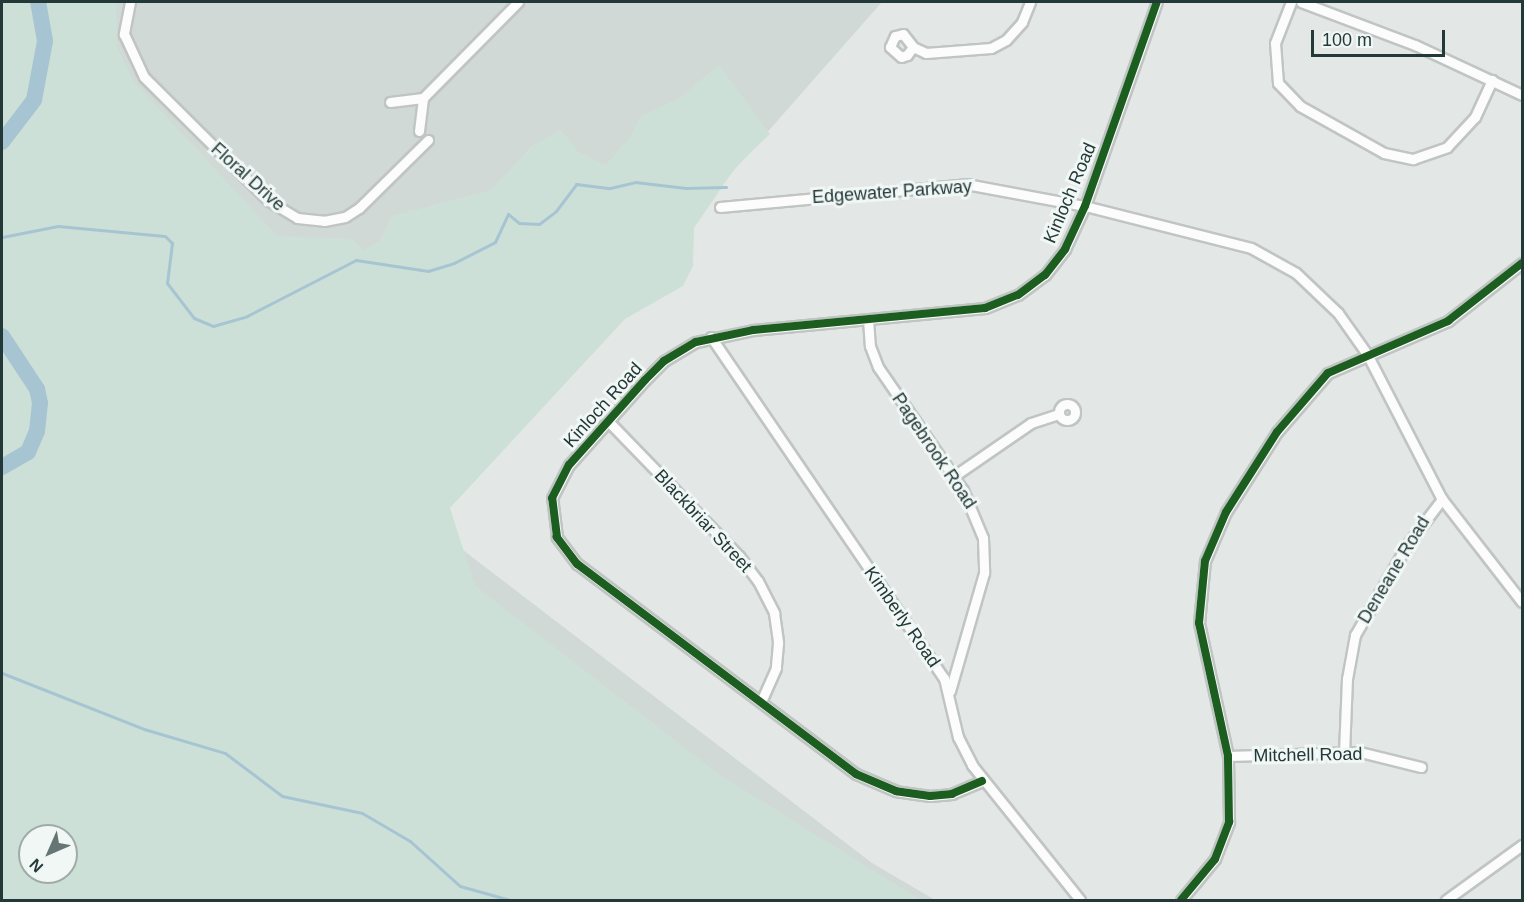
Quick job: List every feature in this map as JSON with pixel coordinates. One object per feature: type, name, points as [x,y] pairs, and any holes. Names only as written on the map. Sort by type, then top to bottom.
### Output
[{"type":"street","name":"Floral Drive","points":[[130,2],[124,34],[144,77],[269,201],[297,218],[324,221],[359,208],[428,140]]},
{"type":"street","points":[[418,131],[423,98],[518,2]]},
{"type":"street","points":[[913,47],[939,54],[990,48],[1006,40],[1022,22],[1030,2]]},
{"type":"street","name":"Kinloch Road","points":[[982,781],[941,795],[896,791],[856,774],[577,564],[557,537],[551,511],[557,483],[664,361],[711,337],[977,309],[1018,295],[1056,262],[1085,206],[1157,2]]},
{"type":"street","points":[[1291,2],[1275,43],[1278,83],[1300,106],[1384,153],[1413,159],[1447,147],[1475,117],[1492,80]]},
{"type":"street","points":[[1301,2],[1415,45],[1522,95]]},
{"type":"street","points":[[390,102],[423,98]]},
{"type":"street","name":"Edgewater Parkway","points":[[720,207],[966,184],[1085,206],[1229,240],[1270,258],[1296,273],[1325,298],[1367,354],[1442,499],[1522,602]]},
{"type":"street","points":[[1180,900],[1208,870],[1221,846],[1230,807],[1228,756],[1200,634],[1201,592],[1208,555],[1226,512],[1289,416],[1328,373],[1367,354],[1448,321],[1522,263]]},
{"type":"street","name":"Pagebrook Road","points":[[868,320],[870,346],[878,367],[954,476],[976,513],[985,556],[980,591],[950,691]]},
{"type":"street","name":"Kimberly Road","points":[[711,337],[950,691],[958,737],[982,781],[1080,900]]},
{"type":"street","points":[[954,476],[1031,423],[1059,414]]},
{"type":"street","name":"Blackbriar Street","points":[[609,422],[739,556],[758,581],[774,613],[778,644],[776,668],[762,702]]},
{"type":"street","name":"Deneane Road","points":[[1344,753],[1347,679],[1355,635],[1407,545],[1442,499]]},
{"type":"street","name":"Mitchell Road","points":[[1228,756],[1344,753],[1385,756],[1421,767]]},
{"type":"street","points":[[1447,900],[1522,845]]},
{"type":"shaded area","points":[[2,2],[882,2],[425,521],[872,863],[935,900],[2,900]]},
{"type":"green space","points":[[2,2],[116,2],[117,48],[133,81],[277,236],[352,239],[363,250],[380,241],[392,216],[491,190],[532,146],[561,130],[578,152],[606,165],[630,137],[641,116],[680,98],[719,65],[770,134],[735,168],[694,228],[693,266],[683,286],[625,319],[450,508],[475,586],[720,775],[920,900],[2,900]]},
{"type":"waterway","points":[[2,142],[34,100],[45,41],[38,2]]},
{"type":"waterway","points":[[2,237],[58,226],[165,236],[172,243],[167,283],[194,318],[213,326],[247,316],[356,260],[428,271],[454,263],[495,242],[508,214],[519,223],[539,224],[556,211],[576,184],[610,188],[635,182],[686,188],[726,187]]},
{"type":"waterway","points":[[2,336],[37,389],[40,403],[37,431],[28,452],[2,467]]},
{"type":"waterway","points":[[2,673],[144,729],[225,753],[282,796],[362,813],[410,841],[460,886],[510,900]]},
{"type":"cycle path","points":[[982,781],[952,794],[930,796],[896,791],[856,774],[577,564],[557,537],[552,498],[569,465],[645,380],[664,361],[696,342],[753,330],[985,308],[1018,295],[1045,275],[1065,249],[1085,206],[1157,2]]},
{"type":"cycle path","points":[[1181,900],[1215,859],[1229,822],[1228,756],[1199,623],[1205,561],[1226,512],[1277,432],[1328,373],[1448,321],[1522,263]]}]
